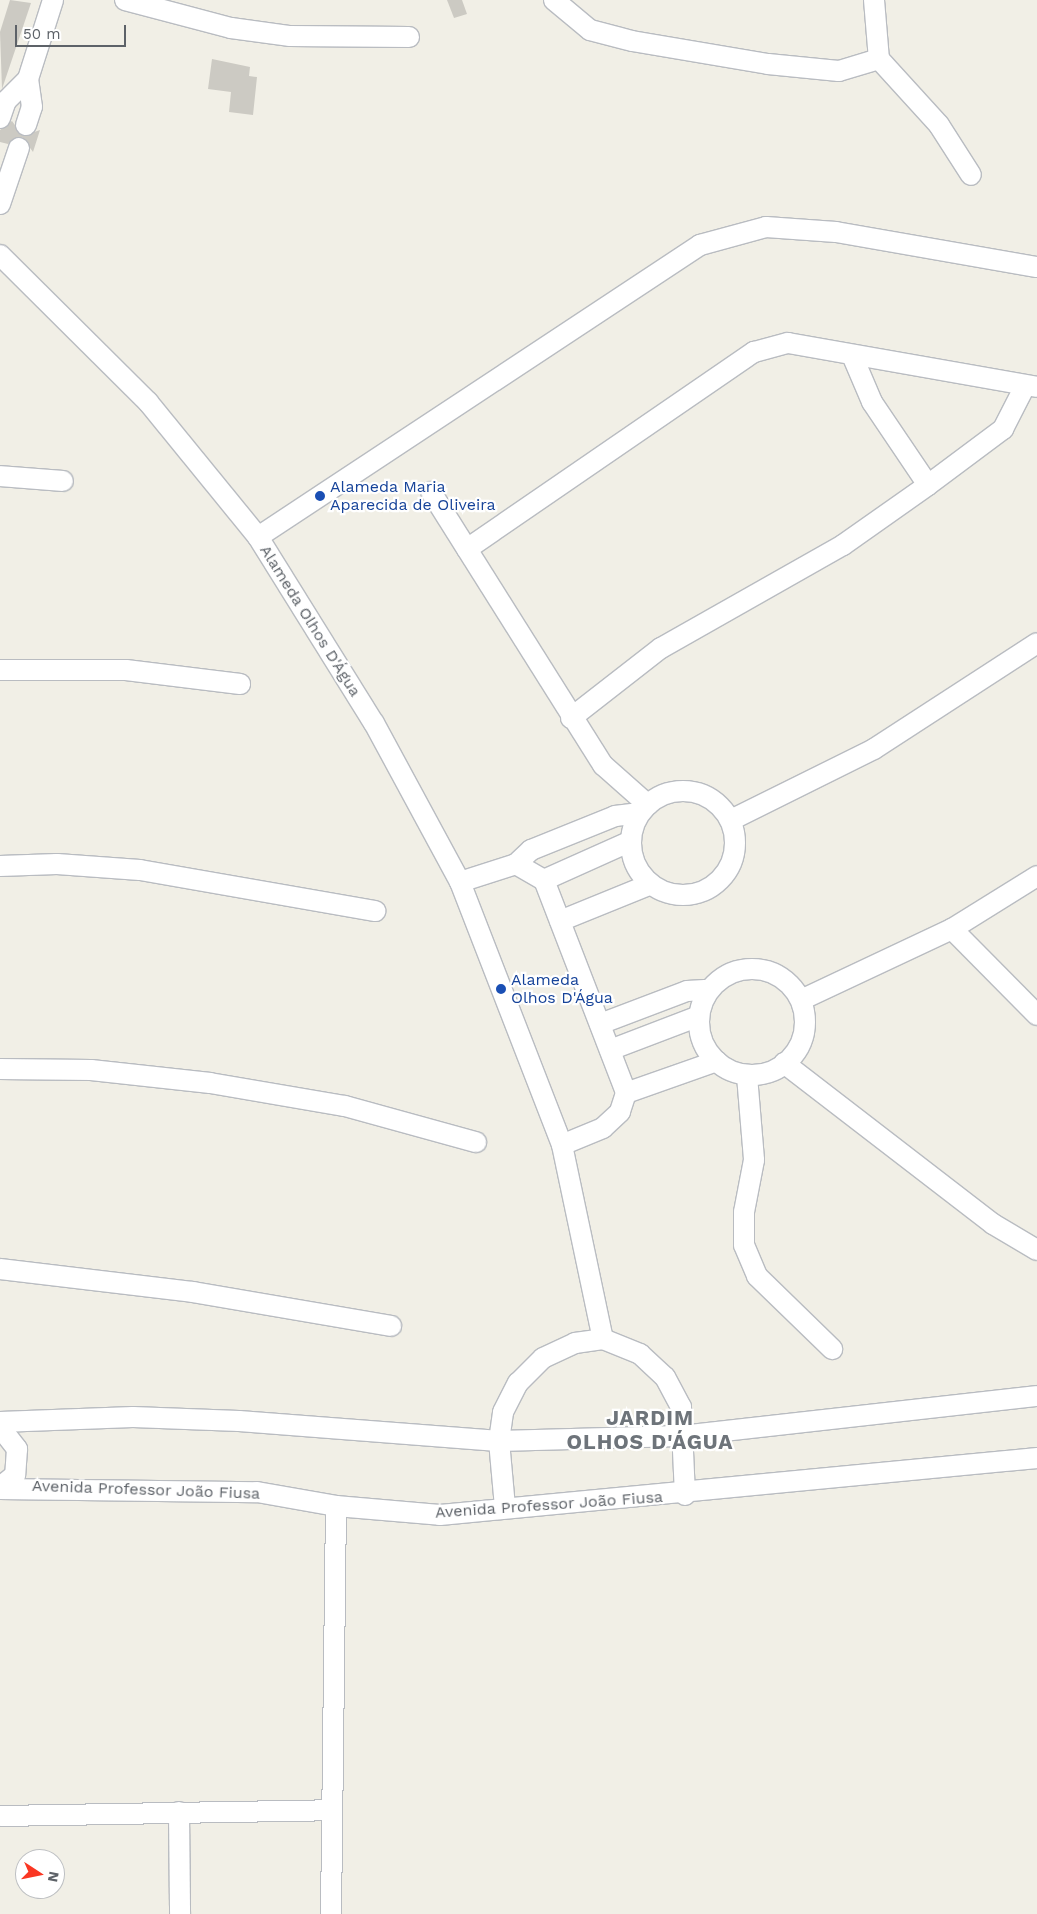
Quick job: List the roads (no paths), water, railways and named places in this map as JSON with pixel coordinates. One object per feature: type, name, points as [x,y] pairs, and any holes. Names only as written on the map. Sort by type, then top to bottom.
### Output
[{"type":"street","points":[[26,125],[32,107],[28,79],[53,0]]},
{"type":"street","points":[[125,0],[231,28],[290,36],[409,37]]},
{"type":"street","points":[[554,0],[590,30],[632,41],[839,71],[879,59]]},
{"type":"street","points":[[874,0],[879,59],[939,125],[970,175]]},
{"type":"street","points":[[0,118],[6,101],[28,79]]},
{"type":"street","points":[[0,204],[19,148]]},
{"type":"street","points":[[258,537],[700,245],[766,227],[836,232],[1037,267]]},
{"type":"street","name":"Alameda Olhos D'Água","points":[[0,255],[148,402],[258,537],[374,723],[460,882],[562,1145],[603,1339]]},
{"type":"street","points":[[466,549],[754,352],[788,343],[852,356],[1031,386],[1003,429],[928,485],[843,545],[662,648],[571,718]]},
{"type":"street","points":[[852,356],[872,402],[928,485]]},
{"type":"street","points":[[0,476],[63,481]]},
{"type":"street","points":[[431,492],[602,765],[644,809]]},
{"type":"street","points":[[731,820],[874,749],[1037,643]]},
{"type":"street","points":[[0,670],[126,670],[240,684]]},
{"type":"street","points":[[460,882],[516,864],[531,850],[615,816],[644,809],[677,790],[698,792],[718,802],[731,820],[735,849],[732,863],[720,882],[701,893],[679,896],[651,884],[632,855],[631,841],[644,809]]},
{"type":"street","points":[[544,880],[631,841]]},
{"type":"street","points":[[516,864],[544,880],[626,1093],[620,1112],[603,1128],[562,1145]]},
{"type":"street","points":[[0,866],[140,870],[375,911]]},
{"type":"street","points":[[801,1000],[952,929],[1037,876]]},
{"type":"street","points":[[560,921],[651,884]]},
{"type":"street","points":[[952,929],[1037,1015]]},
{"type":"street","points":[[758,968],[784,978],[801,1000],[806,1028],[796,1054],[774,1071],[747,1076],[717,1061],[703,1044],[699,1016],[709,990],[731,973],[758,968]]},
{"type":"street","points":[[600,1024],[688,991],[709,990]]},
{"type":"street","points":[[610,1050],[699,1016]]},
{"type":"street","points":[[626,1093],[717,1061]]},
{"type":"street","points":[[784,1063],[993,1224],[1037,1250]]},
{"type":"street","points":[[0,1069],[91,1070],[210,1083],[345,1106],[476,1142]]},
{"type":"street","points":[[747,1076],[754,1160],[744,1212],[744,1244],[757,1276],[832,1349]]},
{"type":"street","points":[[0,1269],[193,1292],[391,1326]]},
{"type":"street","points":[[505,1508],[499,1441],[503,1412],[518,1382],[543,1358],[575,1343],[603,1339],[640,1354],[665,1377],[681,1407],[680,1436],[686,1495]]},
{"type":"street","points":[[0,1422],[133,1417],[229,1420],[499,1441],[680,1436],[1037,1396]]},
{"type":"street","points":[[0,1428],[17,1449],[15,1475],[0,1488]]},
{"type":"street","name":"Avenida Professor João Fiusa","points":[[0,1488],[257,1492],[336,1506],[440,1515],[505,1508],[686,1495],[1037,1458]]},
{"type":"street","points":[[331,1914],[336,1506]]},
{"type":"street","points":[[0,1816],[332,1810]]},
{"type":"street","points":[[178,1812],[180,1914]]},
{"type":"place","name":"Alameda Maria Aparecida de Oliveira","points":[[320,496]]},
{"type":"place","name":"Alameda Olhos D'Água","points":[[501,989]]},
{"type":"district","name":"JARDIM OLHOS D'ÁGUA","points":[[650,1430]]}]
